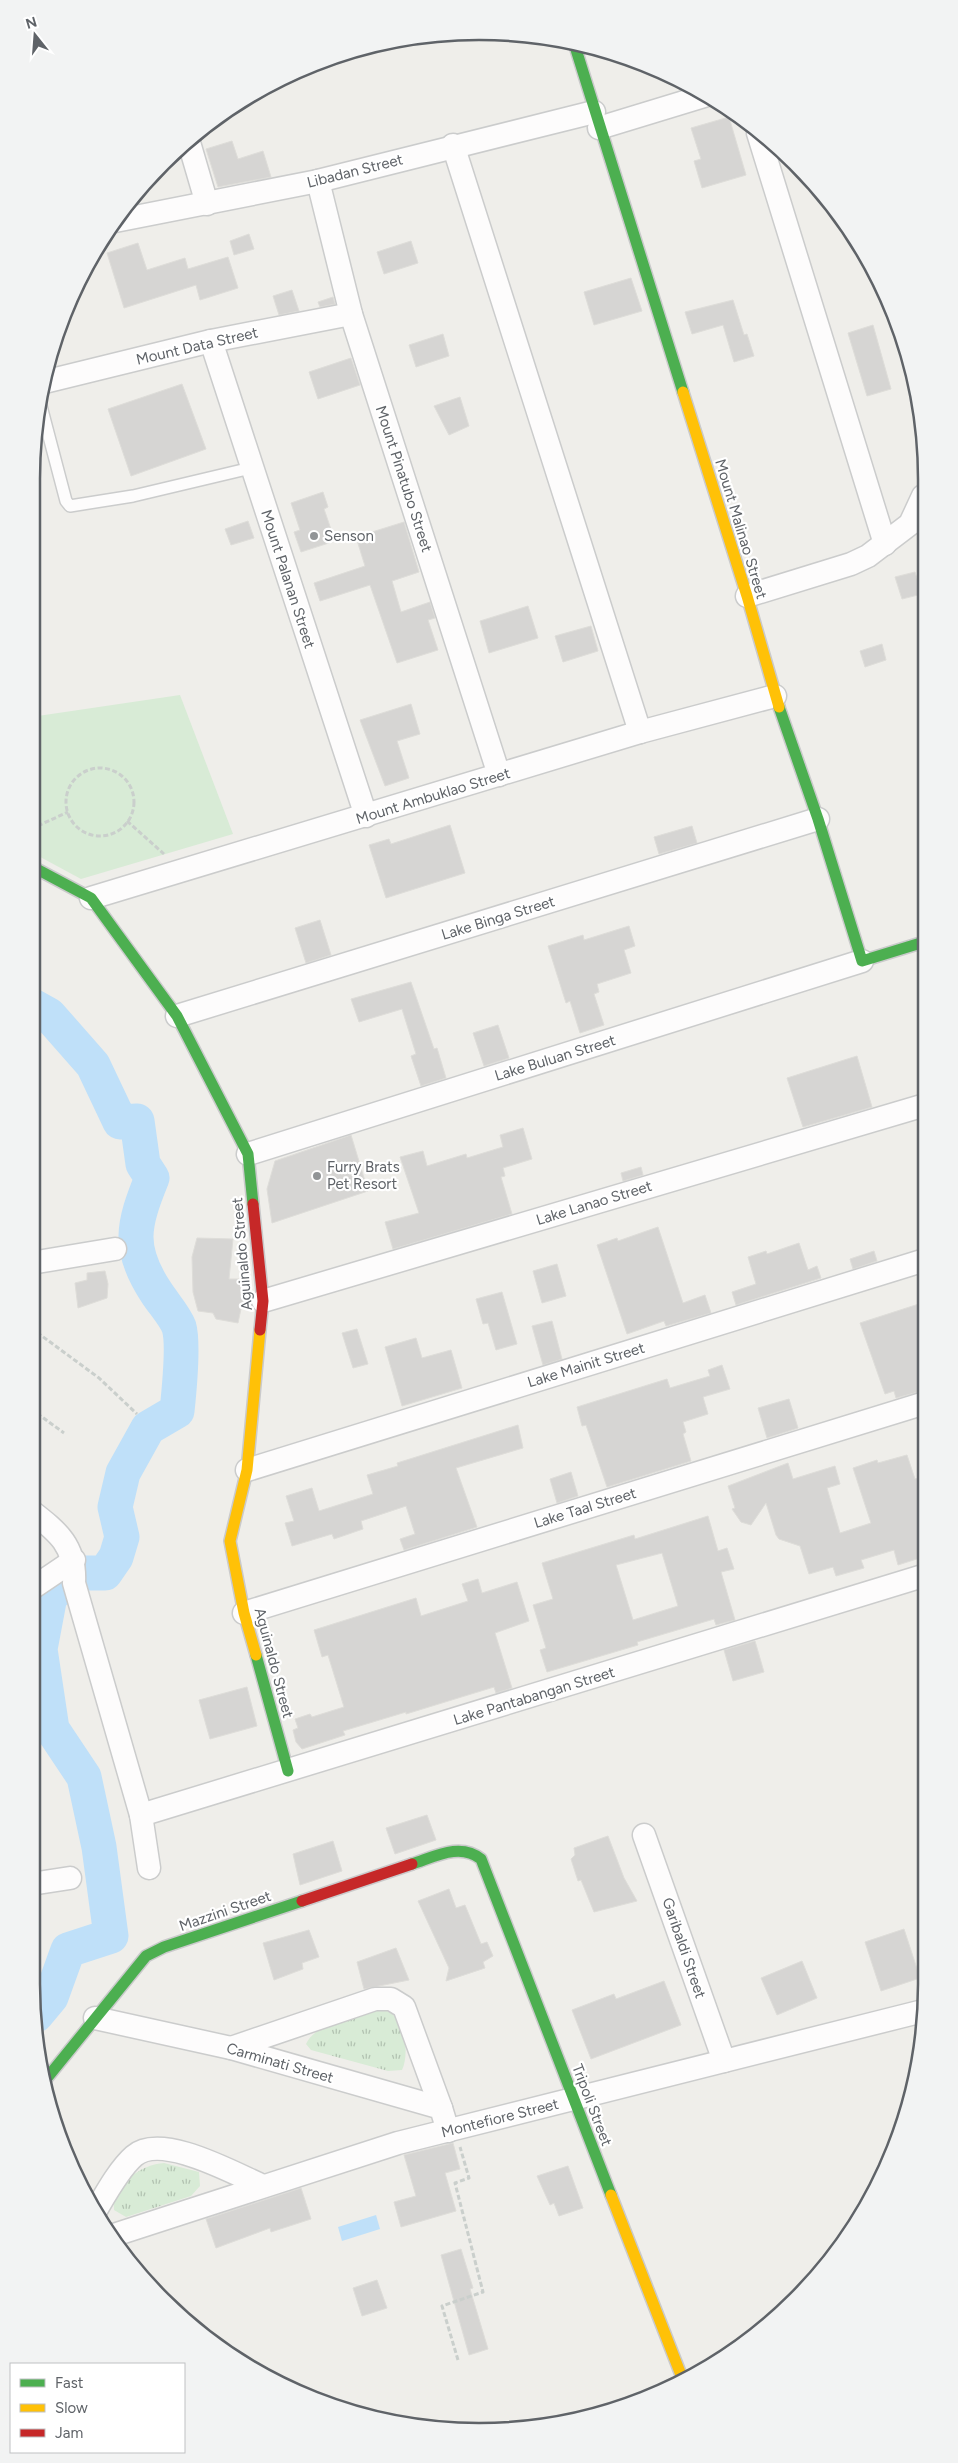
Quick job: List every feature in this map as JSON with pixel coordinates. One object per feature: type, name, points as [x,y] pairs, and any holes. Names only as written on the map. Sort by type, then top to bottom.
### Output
[{"type":"street","name":"Mount Malinao Street","points":[[576,51],[596,120],[747,596],[775,696],[818,819],[862,961]]},
{"type":"street","name":"Libadan Street","points":[[126,219],[318,181],[454,146],[596,120],[696,98]]},
{"type":"street","points":[[761,143],[885,544]]},
{"type":"street","points":[[454,146],[640,732]]},
{"type":"street","points":[[191,148],[207,204]]},
{"type":"street","name":"Mount Pinatubo Street","points":[[318,181],[351,314],[499,775]]},
{"type":"street","name":"Mount Data Street","points":[[51,380],[211,341],[351,314]]},
{"type":"street","name":"Mount Palanan Street","points":[[211,341],[366,816]]},
{"type":"street","points":[[747,596],[851,564],[868,556],[910,524],[918,507]]},
{"type":"street","name":"Mount Ambuklao Street","points":[[91,898],[640,732],[775,696]]},
{"type":"street","name":"Lake Binga Street","points":[[177,1016],[818,819]]},
{"type":"street","name":"Aguinaldo Street","points":[[40,871],[91,898],[177,1016],[248,1154],[263,1301],[247,1470],[230,1541],[244,1613],[288,1771]]},
{"type":"street","points":[[862,961],[918,944]]},
{"type":"street","name":"Lake Buluan Street","points":[[248,1154],[862,961]]},
{"type":"street","name":"Lake Lanao Street","points":[[263,1301],[918,1107]]},
{"type":"street","points":[[40,1262],[115,1249]]},
{"type":"street","name":"Lake Mainit Street","points":[[247,1470],[918,1262]]},
{"type":"street","name":"Lake Taal Street","points":[[244,1613],[918,1405]]},
{"type":"street","points":[[40,1518],[60,1535],[74,1570],[141,1815],[149,1868]]},
{"type":"street","points":[[40,1585],[74,1570]]},
{"type":"street","name":"Lake Pantabangan Street","points":[[141,1815],[918,1576]]},
{"type":"street","name":"Garibaldi Street","points":[[644,1835],[724,2061]]},
{"type":"street","name":"Mazzini Street","points":[[49,2075],[146,1956],[164,1947],[437,1856],[464,1849]]},
{"type":"street","name":"Tripoli Street","points":[[464,1849],[474,1852],[481,1859],[681,2374]]},
{"type":"street","points":[[40,1883],[70,1878]]},
{"type":"street","points":[[232,2048],[375,1999],[391,1999],[404,2007],[441,2108],[452,2130]]},
{"type":"street","name":"Montefiore Street","points":[[118,2234],[398,2143],[917,2013]]},
{"type":"street","name":"Carminati Street","points":[[94,2018],[232,2048],[441,2108]]},
{"type":"street","points":[[99,2205],[135,2155],[150,2148],[175,2149],[264,2186]]},
{"type":"lane","points":[[44,419],[66,501],[70,506],[133,496],[251,468]]},
{"type":"path","points":[[93,769],[109,769],[118,773],[132,790],[132,811],[127,821],[119,830],[108,834],[86,833],[76,826],[68,812],[67,795],[70,784],[78,776],[93,769]]},
{"type":"path","points":[[40,825],[68,812]]},
{"type":"path","points":[[127,821],[182,871]]},
{"type":"path","points":[[40,1335],[99,1378],[137,1414]]},
{"type":"path","points":[[40,1415],[64,1432]]},
{"type":"path","points":[[452,2130],[469,2178],[455,2183],[483,2292],[442,2306],[458,2360]]},
{"type":"green space","points":[[180,695],[233,834],[81,879],[40,857],[40,716]]},
{"type":"green space","points":[[377,2009],[391,2013],[397,2019],[403,2032],[406,2049],[402,2070],[388,2071],[311,2050],[306,2044],[318,2031],[337,2021]]},
{"type":"green space","points":[[164,2163],[199,2172],[200,2186],[191,2196],[126,2217],[114,2210],[117,2192],[123,2184],[146,2167]]},
{"type":"water","points":[[376,2215],[380,2229],[342,2241],[338,2227]]},
{"type":"building","points":[[728,117],[730,119],[746,175],[702,188],[694,161],[701,159],[691,128]]},
{"type":"building","points":[[232,141],[238,159],[263,151],[271,177],[218,187],[206,149]]},
{"type":"building","points":[[249,234],[254,249],[234,255],[230,241]]},
{"type":"building","points":[[411,241],[418,263],[384,274],[377,252]]},
{"type":"building","points":[[138,243],[147,270],[185,258],[188,269],[228,257],[238,288],[200,300],[196,285],[124,308],[107,253]]},
{"type":"building","points":[[631,278],[642,311],[594,325],[584,292]]},
{"type":"building","points":[[292,290],[299,311],[279,315],[273,296]]},
{"type":"building","points":[[333,297],[335,304],[320,307],[318,302]]},
{"type":"building","points":[[733,300],[744,335],[747,334],[754,356],[734,362],[723,325],[692,334],[685,312]]},
{"type":"building","points":[[873,325],[891,389],[867,396],[848,333]]},
{"type":"building","points":[[443,334],[449,356],[416,367],[409,345]]},
{"type":"building","points":[[351,358],[360,385],[318,399],[309,372]]},
{"type":"building","points":[[182,384],[206,449],[131,476],[108,409]]},
{"type":"building","points":[[460,397],[469,426],[449,435],[434,406]]},
{"type":"building","points":[[323,492],[328,507],[324,509],[335,541],[301,552],[294,532],[300,530],[291,503]]},
{"type":"building","points":[[248,521],[254,538],[231,545],[225,529]]},
{"type":"building","points":[[404,522],[419,572],[392,581],[401,612],[430,602],[435,618],[428,620],[438,650],[397,663],[370,585],[320,601],[314,583],[365,566],[356,537]]},
{"type":"building","points":[[915,572],[918,581],[918,595],[902,599],[895,577]]},
{"type":"building","points":[[528,606],[538,638],[489,653],[480,621]]},
{"type":"building","points":[[591,626],[598,651],[563,662],[555,636]]},
{"type":"building","points":[[882,644],[886,660],[865,667],[860,651]]},
{"type":"building","points":[[411,704],[420,734],[397,741],[409,778],[385,786],[360,720]]},
{"type":"building","points":[[450,825],[465,873],[386,898],[369,845],[389,839],[391,844]]},
{"type":"building","points":[[692,826],[697,843],[659,854],[654,837]]},
{"type":"building","points":[[320,920],[331,955],[306,963],[295,928]]},
{"type":"building","points":[[629,926],[635,946],[624,950],[631,973],[597,984],[599,992],[594,994],[604,1025],[580,1033],[570,1001],[566,1003],[548,946],[583,935],[584,940]]},
{"type":"building","points":[[411,982],[434,1049],[437,1048],[446,1078],[421,1086],[411,1056],[416,1054],[402,1009],[359,1022],[351,999]]},
{"type":"building","points":[[498,1025],[509,1058],[484,1066],[473,1033]]},
{"type":"building","points":[[857,1056],[872,1107],[803,1127],[787,1078]]},
{"type":"building","points":[[523,1128],[532,1159],[503,1168],[505,1176],[501,1177],[512,1214],[393,1249],[385,1222],[419,1213],[400,1157],[423,1151],[427,1166],[466,1154],[467,1158],[503,1147],[500,1135]]},
{"type":"building","name":"Furry Brats Pet Resort","points":[[351,1135],[368,1191],[272,1223],[267,1189],[275,1161]]},
{"type":"building","points":[[641,1167],[643,1175],[623,1181],[621,1173]]},
{"type":"building","points":[[658,1227],[683,1303],[705,1295],[711,1313],[666,1326],[664,1321],[627,1334],[597,1245],[617,1238],[618,1241]]},
{"type":"building","points":[[197,1238],[233,1239],[229,1279],[245,1279],[247,1299],[242,1304],[238,1323],[216,1319],[213,1313],[198,1311],[193,1292],[192,1257]]},
{"type":"building","points":[[799,1243],[808,1270],[817,1266],[821,1278],[736,1305],[732,1292],[756,1284],[748,1257],[766,1251],[767,1254]]},
{"type":"building","points":[[874,1251],[877,1261],[853,1269],[850,1259]]},
{"type":"building","points":[[557,1264],[566,1296],[542,1303],[533,1271]]},
{"type":"building","points":[[105,1271],[108,1284],[107,1298],[78,1308],[75,1283],[87,1280],[87,1273]]},
{"type":"building","points":[[502,1292],[517,1344],[496,1350],[488,1323],[483,1324],[476,1299]]},
{"type":"building","points":[[918,1304],[918,1392],[896,1398],[894,1391],[885,1394],[860,1323]]},
{"type":"building","points":[[552,1321],[562,1359],[543,1365],[532,1326]]},
{"type":"building","points":[[357,1329],[368,1364],[353,1368],[342,1333]]},
{"type":"building","points":[[416,1338],[422,1358],[451,1350],[462,1388],[402,1406],[385,1347]]},
{"type":"building","points":[[722,1365],[730,1389],[703,1397],[708,1414],[683,1422],[686,1432],[683,1434],[691,1461],[607,1487],[586,1425],[582,1426],[577,1407],[667,1379],[670,1388],[710,1376],[708,1370]]},
{"type":"building","points":[[789,1399],[798,1428],[767,1438],[758,1408]]},
{"type":"building","points":[[518,1425],[523,1448],[456,1468],[477,1527],[404,1550],[400,1539],[415,1534],[406,1506],[361,1521],[363,1529],[334,1539],[332,1534],[292,1546],[285,1523],[294,1521],[286,1496],[312,1488],[319,1511],[373,1494],[367,1475],[398,1466],[397,1463]]},
{"type":"building","points":[[907,1455],[915,1479],[918,1478],[918,1559],[898,1565],[894,1550],[861,1560],[864,1568],[836,1576],[833,1567],[809,1574],[800,1546],[779,1539],[776,1535],[766,1503],[751,1525],[741,1522],[732,1509],[735,1508],[728,1486],[788,1463],[793,1479],[835,1466],[840,1484],[827,1488],[840,1533],[871,1523],[853,1468],[877,1460],[878,1463]]},
{"type":"building","points":[[571,1472],[578,1496],[557,1503],[550,1479]]},
{"type":"building","points":[[708,1516],[718,1551],[727,1548],[734,1569],[721,1572],[735,1620],[716,1625],[714,1619],[637,1642],[638,1645],[547,1672],[540,1650],[546,1648],[533,1605],[553,1599],[542,1563],[634,1535],[635,1539]],"holes":[[[662,1553],[678,1606],[633,1620],[616,1565]]]},
{"type":"building","points":[[478,1579],[482,1593],[517,1582],[529,1621],[495,1633],[512,1688],[496,1693],[494,1687],[406,1714],[406,1712],[343,1731],[345,1735],[302,1749],[296,1742],[293,1730],[298,1728],[295,1719],[310,1714],[312,1717],[344,1707],[328,1655],[322,1657],[314,1630],[416,1598],[421,1616],[468,1601],[462,1584]]},
{"type":"building","points":[[755,1641],[764,1672],[733,1681],[724,1650]]},
{"type":"building","points":[[247,1687],[257,1726],[210,1739],[199,1700]]},
{"type":"building","points":[[427,1815],[436,1840],[395,1854],[386,1828]]},
{"type":"building","points":[[608,1836],[624,1878],[637,1901],[594,1912],[581,1880],[578,1881],[571,1859],[575,1855],[574,1848]]},
{"type":"building","points":[[333,1841],[342,1871],[300,1885],[293,1854]]},
{"type":"building","points":[[449,1889],[456,1908],[465,1905],[481,1944],[487,1942],[493,1956],[483,1962],[485,1968],[446,1981],[449,1968],[418,1901]]},
{"type":"building","points":[[904,1929],[918,1972],[918,1979],[881,1991],[865,1942]]},
{"type":"building","points":[[309,1930],[319,1957],[302,1963],[303,1969],[274,1980],[263,1943]]},
{"type":"building","points":[[396,1948],[409,1980],[364,1989],[357,1962]]},
{"type":"building","points":[[802,1961],[817,1998],[777,2015],[761,1978]]},
{"type":"building","points":[[664,1981],[681,2025],[591,2059],[572,2010],[614,1994],[616,1999]]},
{"type":"building","points":[[453,2143],[460,2169],[445,2173],[456,2211],[401,2227],[394,2202],[416,2196],[404,2155]]},
{"type":"building","points":[[568,2166],[583,2208],[559,2216],[554,2203],[550,2205],[537,2176]]},
{"type":"building","points":[[301,2188],[311,2219],[271,2232],[270,2228],[216,2248],[206,2219]]},
{"type":"building","points":[[461,2249],[473,2288],[470,2289],[488,2349],[469,2355],[441,2255]]},
{"type":"building","points":[[377,2280],[387,2308],[362,2316],[353,2288]]},
{"type":"waterway","points":[[40,1010],[49,1015],[93,1065],[120,1122],[137,1121],[143,1164],[152,1178],[137,1223],[137,1249],[140,1262],[147,1276],[179,1327],[181,1345],[177,1411],[148,1428],[123,1473],[115,1507],[122,1537],[116,1557],[105,1573],[78,1573],[50,1596],[40,1649]]},
{"type":"waterway","points":[[40,1649],[52,1729],[84,1777],[99,1847],[111,1936],[68,1950],[51,1997],[41,2009]]},
{"type":"traffic: fast","points":[[576,51],[683,392]]},
{"type":"traffic: fast","points":[[779,707],[818,819],[862,961],[918,944]]},
{"type":"traffic: fast","points":[[40,871],[91,898],[177,1016],[248,1154],[253,1204]]},
{"type":"traffic: fast","points":[[256,1655],[288,1771]]},
{"type":"traffic: fast","points":[[412,1864],[447,1852],[456,1851],[473,1854],[481,1859],[611,2195]]},
{"type":"traffic: fast","points":[[49,2075],[146,1956],[164,1947],[302,1901]]},
{"type":"traffic: slow","points":[[683,392],[747,596],[779,707]]},
{"type":"traffic: slow","points":[[256,1655],[244,1613],[230,1541],[247,1470],[260,1330]]},
{"type":"traffic: slow","points":[[611,2195],[681,2374]]},
{"type":"traffic: jam","points":[[253,1204],[263,1301],[260,1330]]},
{"type":"traffic: jam","points":[[302,1901],[412,1864]]},
{"type":"place","name":"Senson","points":[[314,536]]},
{"type":"place","name":"Furry Brats Pet Resort","points":[[317,1176]]}]
